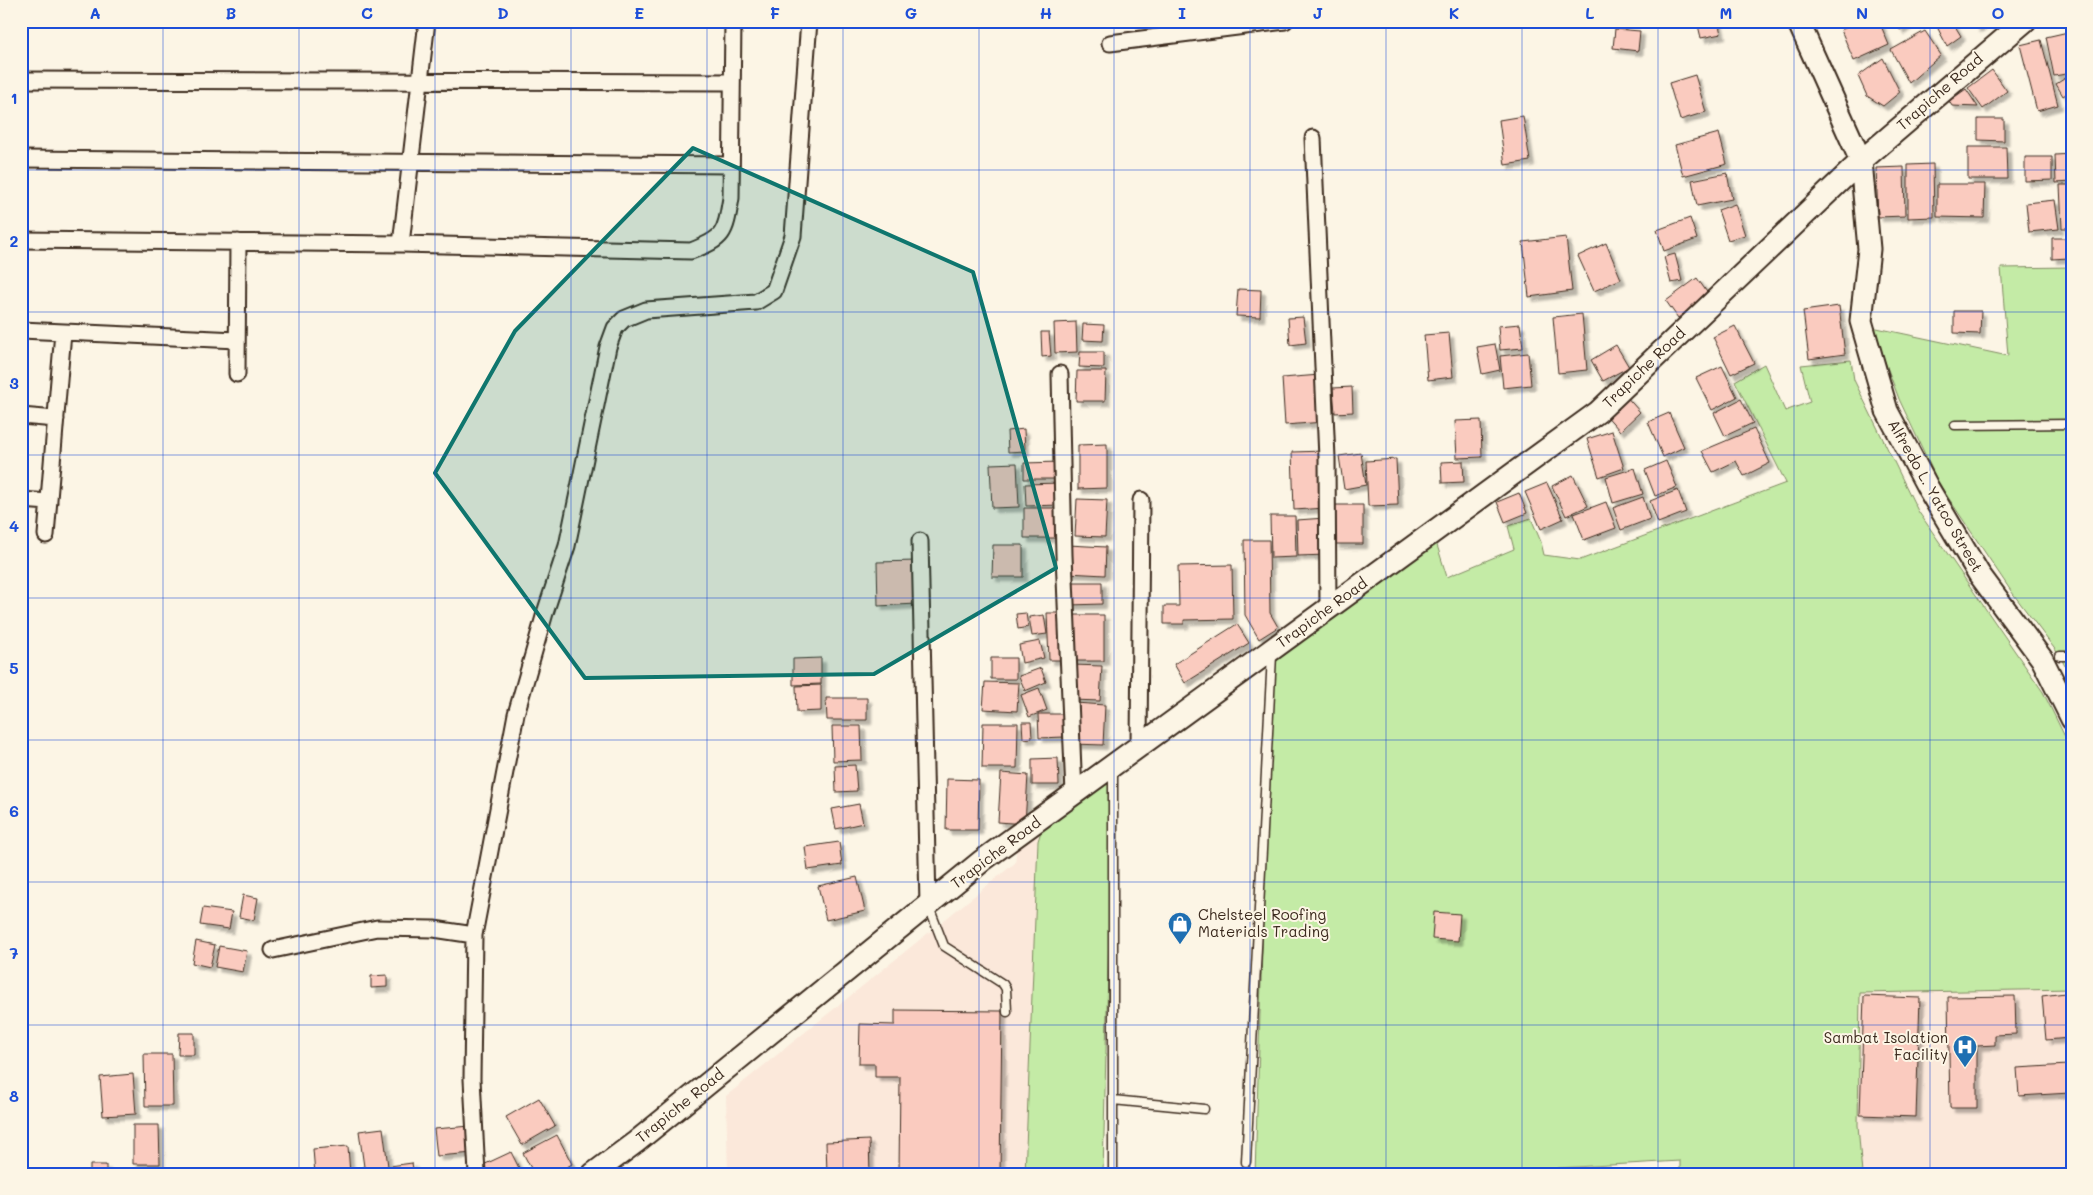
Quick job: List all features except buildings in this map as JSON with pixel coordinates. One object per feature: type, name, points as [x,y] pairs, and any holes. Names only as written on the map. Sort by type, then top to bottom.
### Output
[{"type":"street","points":[[401,244],[427,21]]},
{"type":"street","points":[[21,240],[401,244],[691,251],[716,241],[727,223],[731,198],[732,165],[733,21]]},
{"type":"street","points":[[477,1174],[472,1080],[474,935],[516,714],[545,612],[567,546],[608,347],[615,328],[624,318],[646,310],[756,302],[774,291],[793,236],[809,21]]},
{"type":"street","points":[[1110,43],[1285,21]]},
{"type":"street","name":"Alfredo L. Yatco Street","points":[[1798,21],[1861,161],[1869,249],[1861,322],[1887,411],[1928,488],[1979,574],[2042,659],[2072,719]]},
{"type":"street","name":"Trapiche Road","points":[[592,1174],[636,1142],[983,860],[1598,412],[1861,161],[2025,21]]},
{"type":"street","points":[[21,80],[732,82]]},
{"type":"street","points":[[1313,138],[1327,458],[1328,608]]},
{"type":"street","points":[[21,158],[732,165]]},
{"type":"street","points":[[237,374],[238,242]]},
{"type":"street","points":[[21,330],[237,340]]},
{"type":"street","points":[[46,535],[63,332]]},
{"type":"street","points":[[1060,374],[1064,555],[1074,794]]},
{"type":"street","points":[[21,416],[56,419]]},
{"type":"street","points":[[21,500],[49,502]]},
{"type":"street","points":[[1139,747],[1141,500]]},
{"type":"street","points":[[920,541],[928,905]]},
{"type":"street","points":[[273,950],[377,928],[434,929],[474,935]]},
{"type":"lane","points":[[1955,425],[2072,424]]},
{"type":"lane","points":[[1246,1162],[1272,650]]},
{"type":"lane","points":[[2060,656],[2072,656]]},
{"type":"lane","points":[[1112,1174],[1113,765]]},
{"type":"lane","points":[[928,905],[944,946],[1003,984],[1006,989],[1007,1012]]},
{"type":"lane","points":[[1113,1100],[1204,1109]]},
{"type":"highlighted area","points":[[693,148],[973,272],[1056,568],[874,674],[585,678],[435,473],[515,331]]},
{"type":"shaded area","points":[[1038,835],[1028,1174],[728,1174],[726,1096],[1015,863],[1017,847]]},
{"type":"shaded area","name":"Sambat Isolation Facility","points":[[2072,989],[2072,1174],[1862,1174],[1858,1125],[1860,993]]},
{"type":"green space","points":[[2072,267],[2072,680],[2060,656],[2011,591],[1939,484],[1899,399],[1872,327],[2008,356],[2001,268]]},
{"type":"green space","points":[[1851,360],[1854,380],[1918,511],[2043,692],[2072,751],[2072,989],[1860,993],[1858,1125],[1862,1174],[1680,1174],[1680,1161],[1557,1168],[1557,1174],[1255,1174],[1271,661],[1436,542],[1447,577],[1514,549],[1508,526],[1531,518],[1544,555],[1580,560],[1786,483],[1735,381],[1764,364],[1785,411],[1810,402],[1801,365]]},
{"type":"green space","points":[[1113,765],[1103,1174],[1025,1174],[1038,841],[1046,815]]},
{"type":"place","name":"Chelsteel Roofing Materials Trading","points":[[1180,945]]},
{"type":"place","name":"Sambat Isolation Facility","points":[[1965,1068]]}]
